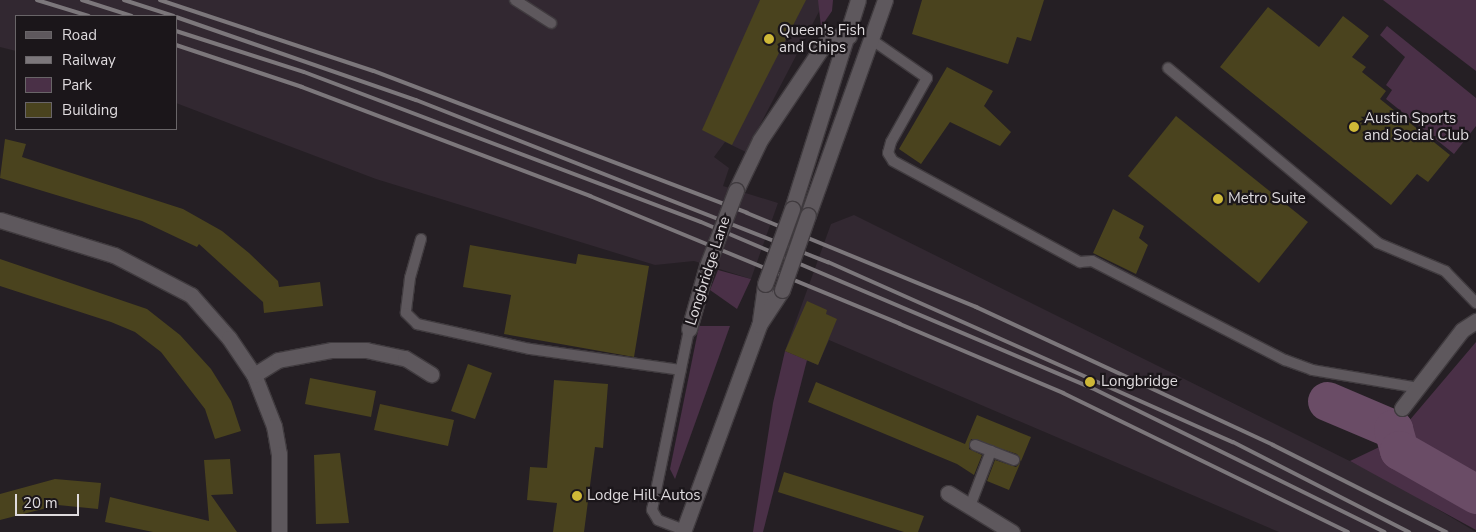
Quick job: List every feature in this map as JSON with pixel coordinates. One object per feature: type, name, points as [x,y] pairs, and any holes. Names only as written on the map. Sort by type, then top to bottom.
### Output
[{"type":"street","name":"Longbridge Lane","points":[[759,325],[782,290],[885,0]]},
{"type":"street","name":"Longbridge Lane","points":[[684,531],[759,325],[765,284],[792,209],[849,36],[858,2]]},
{"type":"street","name":"Longbridge Lane","points":[[689,329],[708,266],[736,190],[770,124],[829,37],[838,33],[849,36]]},
{"type":"street","points":[[0,220],[114,255],[163,277],[192,295],[229,338],[254,375],[274,426],[279,454],[279,532]]},
{"type":"street","points":[[1402,408],[1420,388],[1462,330],[1476,321]]},
{"type":"street","points":[[254,375],[278,360],[332,350],[366,350],[405,358],[431,374]]},
{"type":"street","points":[[948,493],[1012,532]]},
{"type":"lane","points":[[515,0],[551,23]]},
{"type":"lane","points":[[872,40],[928,78],[891,142],[888,153],[893,161],[1080,262],[1092,261],[1285,360],[1312,370],[1420,388]]},
{"type":"lane","points":[[1168,68],[1378,242],[1445,271],[1476,303]]},
{"type":"lane","points":[[421,240],[410,278],[406,313],[417,324],[530,349],[681,370]]},
{"type":"lane","name":"Longbridge Lane","points":[[684,531],[658,520],[652,510],[689,329]]},
{"type":"lane","points":[[975,445],[1014,460]]},
{"type":"lane","points":[[970,506],[991,451]]},
{"type":"shaded area","points":[[0,0],[825,0],[746,152],[725,142],[714,157],[729,168],[723,186],[778,203],[751,279],[694,261],[655,265],[376,179],[178,104],[178,15],[15,15],[15,51],[0,47]]},
{"type":"shaded area","points":[[854,215],[1390,481],[1476,532],[1279,532],[829,340],[818,365],[785,351],[831,224]]},
{"type":"green space","points":[[818,0],[833,0],[832,11],[821,27]]},
{"type":"green space","points":[[1383,0],[1476,0],[1476,71]]},
{"type":"green space","points":[[1387,26],[1476,98],[1476,126],[1454,154],[1386,99],[1392,90],[1386,85],[1405,57],[1380,35]]},
{"type":"green space","points":[[718,270],[751,279],[737,309],[710,290]]},
{"type":"green space","points":[[699,326],[730,326],[675,479],[670,469]]},
{"type":"green space","points":[[1476,342],[1476,530],[1350,461],[1392,441]]},
{"type":"green space","points":[[785,351],[807,360],[763,532],[753,532],[773,403]]},
{"type":"building","points":[[760,0],[806,0],[732,145],[702,130]]},
{"type":"building","points":[[922,0],[1044,0],[1031,41],[1017,37],[1008,64],[912,34]]},
{"type":"building","name":"Austin Sports and Social Club","points":[[1268,7],[1319,47],[1343,16],[1369,36],[1352,57],[1366,67],[1362,72],[1386,91],[1380,99],[1450,155],[1428,182],[1417,174],[1391,205],[1220,67]]},
{"type":"building","points":[[947,67],[993,91],[984,106],[1011,132],[1000,146],[950,122],[921,164],[899,149]]},
{"type":"building","name":"Metro Suite","points":[[1176,116],[1308,222],[1259,283],[1128,176]]},
{"type":"building","points":[[5,139],[26,144],[22,157],[183,209],[222,231],[249,253],[278,281],[279,287],[320,282],[323,306],[264,313],[263,302],[199,244],[197,247],[142,221],[0,178]]},
{"type":"building","points":[[1113,209],[1144,226],[1139,238],[1148,245],[1136,274],[1093,253]]},
{"type":"building","points":[[470,245],[576,264],[578,254],[649,266],[634,357],[504,334],[511,295],[463,287]]},
{"type":"building","points":[[0,259],[147,309],[180,335],[211,369],[231,401],[241,431],[215,439],[205,409],[161,352],[135,332],[111,322],[0,286]]},
{"type":"building","points":[[807,301],[827,310],[826,314],[837,319],[818,365],[785,351]]},
{"type":"building","points":[[468,364],[492,373],[475,419],[451,411]]},
{"type":"building","points":[[310,378],[376,391],[371,417],[305,404]]},
{"type":"building","points":[[554,380],[608,384],[603,448],[595,447],[584,532],[553,532],[557,503],[527,500],[530,467],[547,468]]},
{"type":"building","points":[[816,382],[965,444],[977,415],[1031,437],[1021,462],[1017,454],[971,439],[969,449],[982,455],[974,475],[957,464],[808,402]]},
{"type":"building","points":[[380,404],[454,420],[448,446],[374,430]]},
{"type":"building","points":[[340,453],[349,523],[316,524],[314,455]]},
{"type":"building","points":[[230,459],[233,494],[211,495],[237,532],[153,532],[105,522],[110,497],[209,521],[204,460]]},
{"type":"building","points":[[995,460],[1016,467],[1020,463],[1009,490],[987,481]]},
{"type":"building","points":[[784,472],[924,516],[918,532],[904,532],[778,492]]},
{"type":"building","points":[[55,479],[101,483],[98,509],[58,505],[0,520],[0,494]]},
{"type":"waterway","points":[[1327,401],[1393,429],[1399,450],[1476,494]]},
{"type":"railway","points":[[37,0],[86,15]]},
{"type":"railway","points":[[82,0],[129,15]]},
{"type":"railway","points":[[124,0],[171,15]]},
{"type":"railway","points":[[160,0],[374,71],[747,213],[976,307],[1273,445],[1446,532]]},
{"type":"railway","points":[[178,18],[416,100],[828,262],[1233,442],[1409,532]]},
{"type":"railway","points":[[178,32],[304,72],[701,222],[1092,388],[1385,532]]},
{"type":"railway","points":[[178,46],[302,87],[590,196],[900,324],[1063,393],[1348,532]]},
{"type":"place","name":"Queen's Fish and Chips","points":[[769,39]]},
{"type":"place","name":"Austin Sports and Social Club","points":[[1354,127]]},
{"type":"place","name":"Metro Suite","points":[[1218,199]]},
{"type":"place","name":"Longbridge","points":[[1090,382]]},
{"type":"place","name":"Lodge Hill Autos","points":[[577,496]]}]
